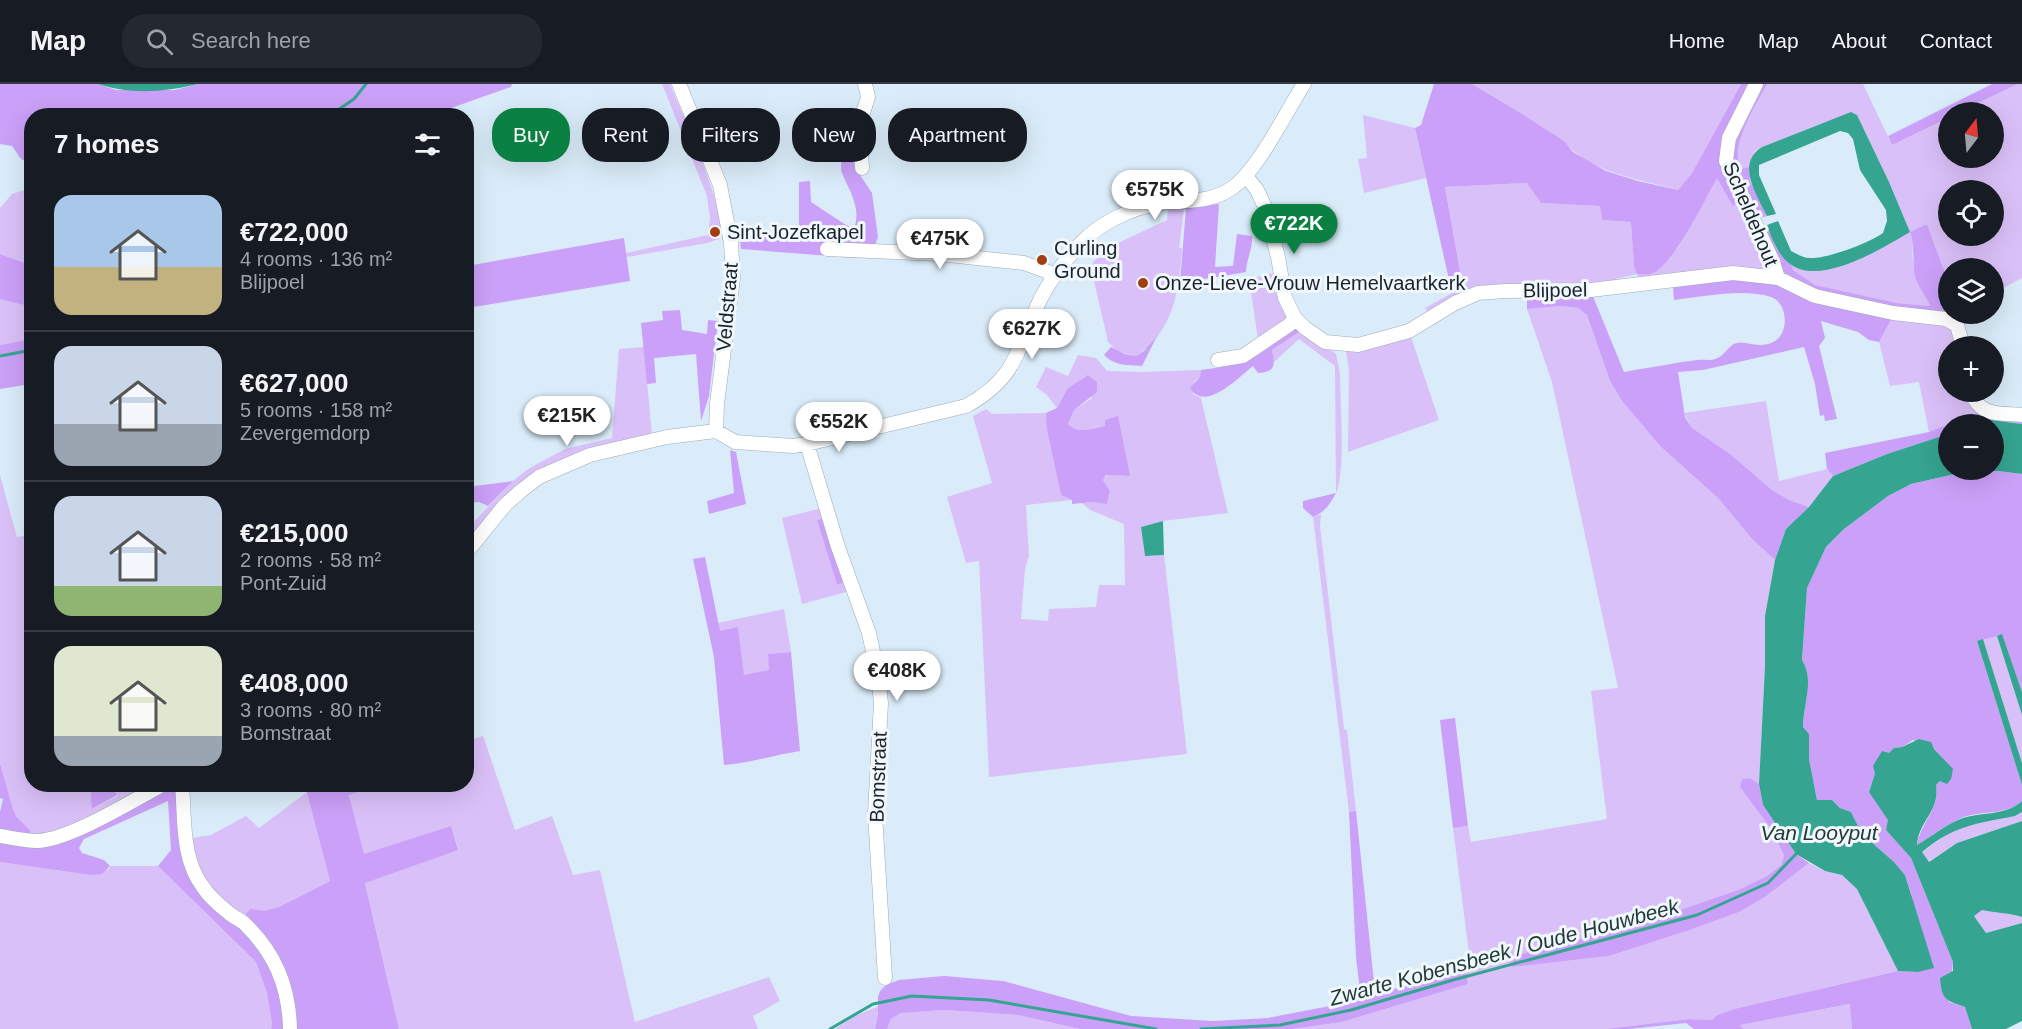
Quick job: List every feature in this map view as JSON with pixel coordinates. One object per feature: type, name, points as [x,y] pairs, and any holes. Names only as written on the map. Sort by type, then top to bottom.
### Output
[{"type":"street","name":"Veldstraat","points":[[679,84],[720,184],[731,243],[733,279],[717,404],[716,431]]},
{"type":"street","points":[[862,168],[859,126],[868,97],[866,84]]},
{"type":"street","points":[[474,543],[505,505],[539,477],[590,455],[635,443],[716,431],[735,442],[793,446],[966,406],[994,388],[1015,362],[1054,274],[1084,240],[1103,226],[1154,205],[1209,199],[1227,191],[1246,176],[1304,84]]},
{"type":"street","name":"Scheldehout","points":[[1756,84],[1729,138],[1726,161],[1773,262],[1778,278]]},
{"type":"street","name":"Blijpoel","points":[[1246,176],[1257,190],[1265,207],[1278,257],[1285,298],[1295,318],[1325,342],[1358,345],[1409,331],[1466,297],[1478,293],[1591,290],[1733,273],[1778,278],[1815,296],[1893,314],[1946,319],[1957,326],[1960,336]]},
{"type":"street","points":[[827,249],[939,254],[1024,263],[1054,274]]},
{"type":"street","points":[[1218,360],[1243,356],[1289,325],[1295,318]]},
{"type":"street","points":[[1975,402],[1976,405],[1990,412],[2022,415]]},
{"type":"street","name":"Bomstraat","points":[[807,444],[838,547],[869,633],[878,675],[881,703],[875,814],[885,978]]},
{"type":"street","points":[[0,836],[37,841],[66,833],[150,792]]},
{"type":"street","points":[[183,792],[186,847],[193,868],[202,886],[229,913],[242,921],[266,947],[275,962],[287,994],[290,1029]]},
{"type":"shaded area","points":[[0,84],[98,84],[116,90],[175,90],[198,84],[512,84],[511,87],[451,108],[24,108],[24,160],[12,146],[0,144]]},
{"type":"shaded area","points":[[662,84],[670,84],[681,110],[681,131]]},
{"type":"shaded area","points":[[1434,84],[1472,84],[1564,141],[1573,152],[1606,171],[1678,190],[1692,173],[1741,84],[1751,84],[1724,143],[1739,201],[1733,206],[1717,178],[1679,245],[1669,258],[1651,274],[1637,274],[1634,266],[1631,222],[1602,220],[1600,206],[1541,203],[1527,183],[1445,187],[1463,288],[1452,293],[1415,128],[1421,125]]},
{"type":"shaded area","points":[[1472,84],[1741,84],[1692,173],[1678,190],[1616,173],[1588,161],[1563,141]]},
{"type":"shaded area","points":[[1760,84],[1767,84],[1745,126],[1738,150],[1738,160],[1742,169],[1749,167],[1750,181],[1767,216],[1757,219],[1728,153]]},
{"type":"shaded area","points":[[1767,84],[1863,84],[1892,145],[1938,123],[1938,168],[2004,168],[2004,102],[1980,102],[2022,84],[2022,278],[2004,288],[2004,258],[1940,258],[1927,224],[1910,233],[1915,273],[1930,306],[1897,303],[1815,285],[1793,270],[1792,266],[1807,270],[1831,269],[1910,232],[1857,115],[1828,121],[1762,147],[1755,151],[1749,167],[1742,170],[1738,161],[1738,151],[1751,114]]},
{"type":"shaded area","points":[[1992,84],[2018,84],[1980,102],[1956,102]]},
{"type":"shaded area","points":[[1938,111],[1938,123],[1892,145],[1888,136]]},
{"type":"shaded area","points":[[1363,115],[1415,128],[1426,178],[1364,193],[1358,159],[1367,158]]},
{"type":"shaded area","points":[[693,162],[703,162],[711,187],[721,227],[719,239],[627,257],[626,253],[708,235],[710,218],[707,196]]},
{"type":"shaded area","points":[[841,162],[858,162],[858,172],[872,193],[878,237],[875,245],[857,246],[856,258],[741,249],[739,233],[774,235],[799,227],[799,182],[810,181],[811,202],[854,228],[856,207],[842,173]]},
{"type":"shaded area","points":[[1717,177],[1733,205],[1739,201],[1768,264],[1767,269],[1645,280],[1637,274],[1616,279],[1612,284],[1502,288],[1428,312],[1425,308],[1463,287],[1445,187],[1528,183],[1541,203],[1600,206],[1602,220],[1631,222],[1634,266],[1637,273],[1650,274],[1678,247]]},
{"type":"shaded area","points":[[24,190],[24,263],[0,254],[0,208],[12,194]]},
{"type":"shaded area","points":[[1219,204],[1215,267],[1233,266],[1237,234],[1252,236],[1246,272],[1180,283],[1186,208]]},
{"type":"shaded area","points":[[1184,209],[1179,248],[1182,248],[1179,280],[1172,309],[1166,322],[1159,335],[1136,356],[1117,351],[1108,342],[1092,272],[1093,262],[1103,253],[1101,251],[1167,220],[1168,210]]},
{"type":"shaded area","points":[[1927,224],[1940,258],[1938,316],[1843,298],[1801,284],[1784,272],[1762,227],[1767,225],[1776,247],[1793,270],[1815,285],[1897,303],[1930,306],[1916,280],[1910,232]]},
{"type":"shaded area","points":[[624,238],[630,281],[474,307],[474,265]]},
{"type":"shaded area","points":[[0,254],[24,263],[24,304],[0,299]]},
{"type":"shaded area","points":[[1274,273],[1288,316],[1258,339],[1249,279]]},
{"type":"shaded area","points":[[1730,278],[1768,281],[1892,318],[1879,342],[1869,340],[1858,332],[1821,321],[1825,338],[1819,346],[1837,419],[1825,421],[1824,415],[1820,416],[1815,384],[1804,347],[1703,370],[1678,372],[1685,417],[1692,428],[1729,453],[1772,490],[1789,500],[1809,507],[1786,529],[1775,560],[1753,540],[1718,498],[1660,446],[1622,401],[1610,381],[1587,315],[1578,308],[1561,306],[1527,309],[1527,296],[1592,294],[1624,372],[1688,361],[1713,360],[1737,343],[1763,345],[1773,342],[1778,338],[1784,326],[1784,312],[1781,305],[1777,300],[1760,294],[1735,293],[1674,300],[1673,286]]},
{"type":"shaded area","points":[[0,299],[23,305],[24,340],[0,345]]},
{"type":"shaded area","points":[[1561,306],[1578,308],[1587,315],[1610,381],[1622,401],[1660,446],[1718,498],[1753,540],[1775,560],[1765,616],[1759,784],[1750,778],[1742,779],[1740,787],[1771,829],[1784,857],[1781,865],[1767,876],[1738,890],[1648,921],[1510,962],[1513,967],[1609,956],[1690,930],[1739,912],[1765,897],[1809,863],[1825,871],[1842,875],[1857,889],[1898,971],[1734,1009],[1717,1015],[1712,1020],[1689,1019],[1605,1029],[1292,1029],[1342,1022],[1468,984],[1466,970],[1471,969],[1453,828],[1468,826],[1471,842],[1607,819],[1591,691],[1618,688],[1552,382],[1527,309]]},
{"type":"shaded area","points":[[680,310],[682,330],[707,334],[708,320],[718,321],[709,396],[701,421],[696,354],[654,358],[656,383],[647,384],[641,323],[663,320],[662,311]]},
{"type":"shaded area","points":[[1288,316],[1299,332],[1272,350],[1274,364],[1271,369],[1258,373],[1253,366],[1213,395],[1204,397],[1196,395],[1190,388],[1200,377],[1201,370],[1222,367],[1221,354],[1245,349]]},
{"type":"shaded area","points":[[1892,318],[1948,325],[1953,328],[1955,336],[1938,336],[1938,402],[1975,402],[1984,413],[1938,414],[1938,428],[1929,432],[1919,382],[1890,386],[1879,342]]},
{"type":"shaded area","points":[[1299,332],[1328,347],[1336,354],[1340,373],[1342,435],[1341,469],[1336,493],[1335,366],[1299,339],[1274,362],[1272,350]]},
{"type":"shaded area","points":[[1157,336],[1142,366],[1117,363],[1104,355],[1111,347],[1125,354],[1136,356],[1144,351]]},
{"type":"shaded area","points":[[1411,337],[1439,420],[1348,452],[1349,371],[1346,351]]},
{"type":"shaded area","points":[[24,340],[24,385],[0,389],[0,345]]},
{"type":"shaded area","points":[[644,347],[652,436],[567,459],[474,538],[474,522],[513,481],[528,469],[565,449],[612,438],[619,349]]},
{"type":"shaded area","points":[[1078,355],[1096,358],[1107,371],[1201,370],[1200,377],[1194,382],[1193,394],[1201,398],[1228,513],[1163,521],[1141,527],[1145,556],[1164,555],[1187,754],[989,777],[979,561],[966,563],[947,497],[992,483],[973,416],[986,409],[992,414],[1046,413],[1061,495],[1072,500],[1026,505],[1029,556],[1025,569],[1021,619],[1048,621],[1049,609],[1096,607],[1099,585],[1125,585],[1124,524],[1090,510],[1082,503],[1107,504],[1110,491],[1103,480],[1107,475],[1130,476],[1105,426],[1081,430],[1068,424],[1074,410],[1092,398],[1085,376],[1067,389],[1057,408],[1047,395],[1036,387],[1046,367],[1068,376]]},
{"type":"shaded area","points":[[1088,375],[1097,382],[1097,392],[1074,410],[1068,424],[1076,429],[1090,429],[1105,426],[1105,420],[1118,416],[1130,476],[1106,475],[1103,480],[1110,491],[1107,504],[1092,502],[1072,504],[1072,500],[1061,495],[1047,429],[1046,413],[1057,408],[1067,389]]},
{"type":"shaded area","points":[[1766,401],[1779,481],[1827,469],[1833,476],[1809,507],[1789,500],[1772,490],[1729,453],[1692,428],[1684,413]]},
{"type":"shaded area","points":[[2022,411],[2022,424],[2004,423],[2004,414],[1980,414]]},
{"type":"shaded area","points":[[1938,428],[1938,437],[1887,454],[1833,476],[1827,469],[1825,453]]},
{"type":"shaded area","points":[[730,450],[736,452],[746,504],[709,514],[707,501],[734,493]]},
{"type":"shaded area","points":[[2004,472],[2022,474],[2022,692],[2002,635],[1977,641],[2022,785],[2022,801],[2010,809],[1974,814],[1960,819],[1917,846],[1933,809],[1936,785],[1952,769],[1934,749],[1913,740],[1902,747],[1894,748],[1875,773],[1869,791],[1889,820],[1886,830],[1911,858],[1953,962],[1949,1002],[1965,1007],[1972,1029],[1852,1029],[1850,1004],[1740,1025],[1743,1029],[1694,1029],[1686,1023],[1605,1029],[1689,1019],[1712,1020],[1717,1015],[1734,1009],[1898,971],[1918,972],[1911,893],[1905,875],[1894,862],[1862,834],[1851,812],[1840,808],[1832,800],[1817,800],[1809,759],[1809,734],[1803,727],[1808,676],[1802,660],[1807,588],[1826,547],[1844,529],[1888,496],[1911,484],[1938,478],[1938,480],[2004,480]]},
{"type":"shaded area","points":[[0,475],[17,537],[24,536],[24,792],[91,792],[93,809],[117,796],[114,792],[142,792],[64,831],[32,839],[30,830],[16,816],[13,809],[0,763]]},
{"type":"shaded area","points":[[513,481],[488,506],[474,502],[474,486]]},
{"type":"shaded area","points":[[1336,493],[1327,507],[1313,517],[1303,508],[1303,501]]},
{"type":"shaded area","points":[[822,508],[824,518],[817,520],[837,585],[847,582],[850,591],[802,604],[782,518]]},
{"type":"shaded area","points":[[1321,514],[1320,526],[1356,811],[1349,812],[1313,517]]},
{"type":"shaded area","points":[[824,518],[847,582],[837,585],[817,520]]},
{"type":"shaded area","points":[[705,557],[720,631],[738,627],[744,675],[769,670],[768,654],[791,652],[800,751],[724,765],[714,657],[693,559]]},
{"type":"shaded area","points":[[784,609],[791,652],[768,654],[770,670],[744,676],[738,627],[720,632],[718,623]]},
{"type":"shaded area","points":[[1997,636],[2022,715],[2022,763],[1983,639]]},
{"type":"shaded area","points":[[1455,718],[1468,826],[1453,828],[1440,720]]},
{"type":"shaded area","points":[[483,736],[515,830],[552,816],[573,875],[600,870],[635,1022],[769,977],[780,1001],[753,1016],[758,1029],[399,1029],[365,882],[458,849],[451,826],[364,855],[349,794],[355,792],[474,792],[474,739]]},
{"type":"shaded area","points":[[0,763],[13,809],[16,816],[30,830],[32,839],[0,834],[0,812],[3,799],[0,798]]},
{"type":"shaded area","points":[[1750,778],[1759,784],[1763,805],[1796,854],[1809,863],[1765,897],[1739,912],[1690,930],[1609,956],[1513,967],[1510,962],[1518,955],[1648,921],[1738,890],[1767,876],[1781,865],[1784,856],[1771,829],[1740,787],[1742,779]]},
{"type":"shaded area","points":[[91,792],[115,792],[117,795],[92,809]]},
{"type":"shaded area","points":[[163,792],[179,792],[183,852],[237,925],[250,909],[264,911],[279,907],[330,881],[307,792],[358,792],[349,795],[364,854],[451,826],[458,850],[365,883],[399,1029],[271,1029],[267,993],[256,962],[158,866],[171,850],[168,801],[84,839],[79,848],[82,853],[104,860],[110,866],[102,874],[90,875],[0,862],[0,840],[61,838]]},
{"type":"shaded area","points":[[307,792],[330,881],[279,907],[242,919],[209,887],[196,863],[192,838],[211,835],[246,816],[259,828]]},
{"type":"shaded area","points":[[1356,811],[1375,992],[1466,970],[1468,984],[1342,1022],[1292,1029],[1080,1029],[1018,1015],[945,1010],[901,1013],[891,1019],[887,1029],[875,1029],[878,997],[886,985],[899,980],[944,976],[1003,981],[1131,1016],[1213,1021],[1268,1018],[1361,1000],[1356,957],[1349,812]]},
{"type":"shaded area","points":[[2022,812],[2022,821],[1957,843],[1928,862],[1922,852],[1952,831],[2015,816]]},
{"type":"shaded area","points":[[0,862],[90,875],[109,869],[110,866],[158,866],[256,962],[267,993],[271,1029],[0,1029]]},
{"type":"shaded area","points":[[1982,910],[2022,917],[2022,923],[1986,933],[1974,916]]},
{"type":"shaded area","points":[[1851,1004],[1852,1029],[1743,1029],[1739,1025]]},
{"type":"shaded area","points":[[879,1006],[875,1029],[835,1029],[855,1016]]},
{"type":"shaded area","points":[[945,1010],[1018,1015],[1080,1029],[887,1029],[891,1019],[901,1013]]},
{"type":"water","points":[[98,84],[198,84],[173,89],[136,91]]},
{"type":"water","points":[[1851,112],[1857,115],[1910,232],[1851,263],[1818,271],[1803,270],[1790,264],[1782,256],[1767,225],[1778,221],[1791,251],[1807,258],[1817,258],[1848,250],[1883,233],[1887,221],[1886,210],[1860,170],[1853,139],[1848,133],[1840,131],[1759,165],[1759,175],[1776,214],[1767,216],[1758,199],[1749,171],[1750,162],[1754,154],[1762,147]]},
{"type":"water","name":"Van Looyput","points":[[2004,422],[2022,424],[2022,474],[2004,472]]},
{"type":"water","name":"Van Looyput","points":[[1938,437],[1938,478],[1911,484],[1888,496],[1844,529],[1826,547],[1807,588],[1802,660],[1808,676],[1808,684],[1803,727],[1809,734],[1809,759],[1817,800],[1832,800],[1840,808],[1851,812],[1862,834],[1894,862],[1905,875],[1934,968],[1918,972],[1898,971],[1857,889],[1842,875],[1825,871],[1796,854],[1763,805],[1759,784],[1765,616],[1775,560],[1786,529],[1809,507],[1833,476],[1887,454]]},
{"type":"water","points":[[1163,521],[1164,555],[1145,556],[1141,527]]},
{"type":"water","points":[[2002,634],[2022,692],[2022,715],[1997,636]]},
{"type":"water","points":[[1983,639],[2022,763],[2022,785],[1977,641]]},
{"type":"water","points":[[1919,739],[1931,742],[1934,749],[1953,769],[1951,779],[1947,784],[1940,781],[1936,785],[1935,802],[1921,829],[1917,845],[1958,820],[1974,815],[2000,812],[2022,801],[2022,812],[2015,816],[1955,831],[1922,852],[1929,862],[1957,843],[2022,821],[2022,917],[1982,910],[1974,916],[1986,933],[2022,923],[2022,1021],[2006,1029],[1972,1029],[1965,1007],[1948,1000],[1943,995],[1940,978],[1953,971],[1953,962],[1911,858],[1886,830],[1888,820],[1869,792],[1875,773],[1873,766],[1882,751],[1889,753],[1894,748]]},
{"type":"waterway","points":[[341,108],[354,99],[366,84]]},
{"type":"waterway","points":[[0,356],[24,352]]},
{"type":"waterway","name":"Zwarte Kobensbeek / Oude Houwbeek","points":[[1201,1029],[1280,1025],[1351,1010],[1453,980],[1697,915],[1768,883],[1796,854]]},
{"type":"waterway","name":"Zwarte Kobensbeek / Oude Houwbeek","points":[[830,1029],[873,1004],[912,996],[989,1000],[1156,1029]]},
{"type":"place","name":"Sint-Jozefkapel","points":[[715,232]]},
{"type":"place","name":"Curling Ground","points":[[1042,260]]},
{"type":"place","name":"Onze-Lieve-Vrouw Hemelvaartkerk","points":[[1143,283]]}]
